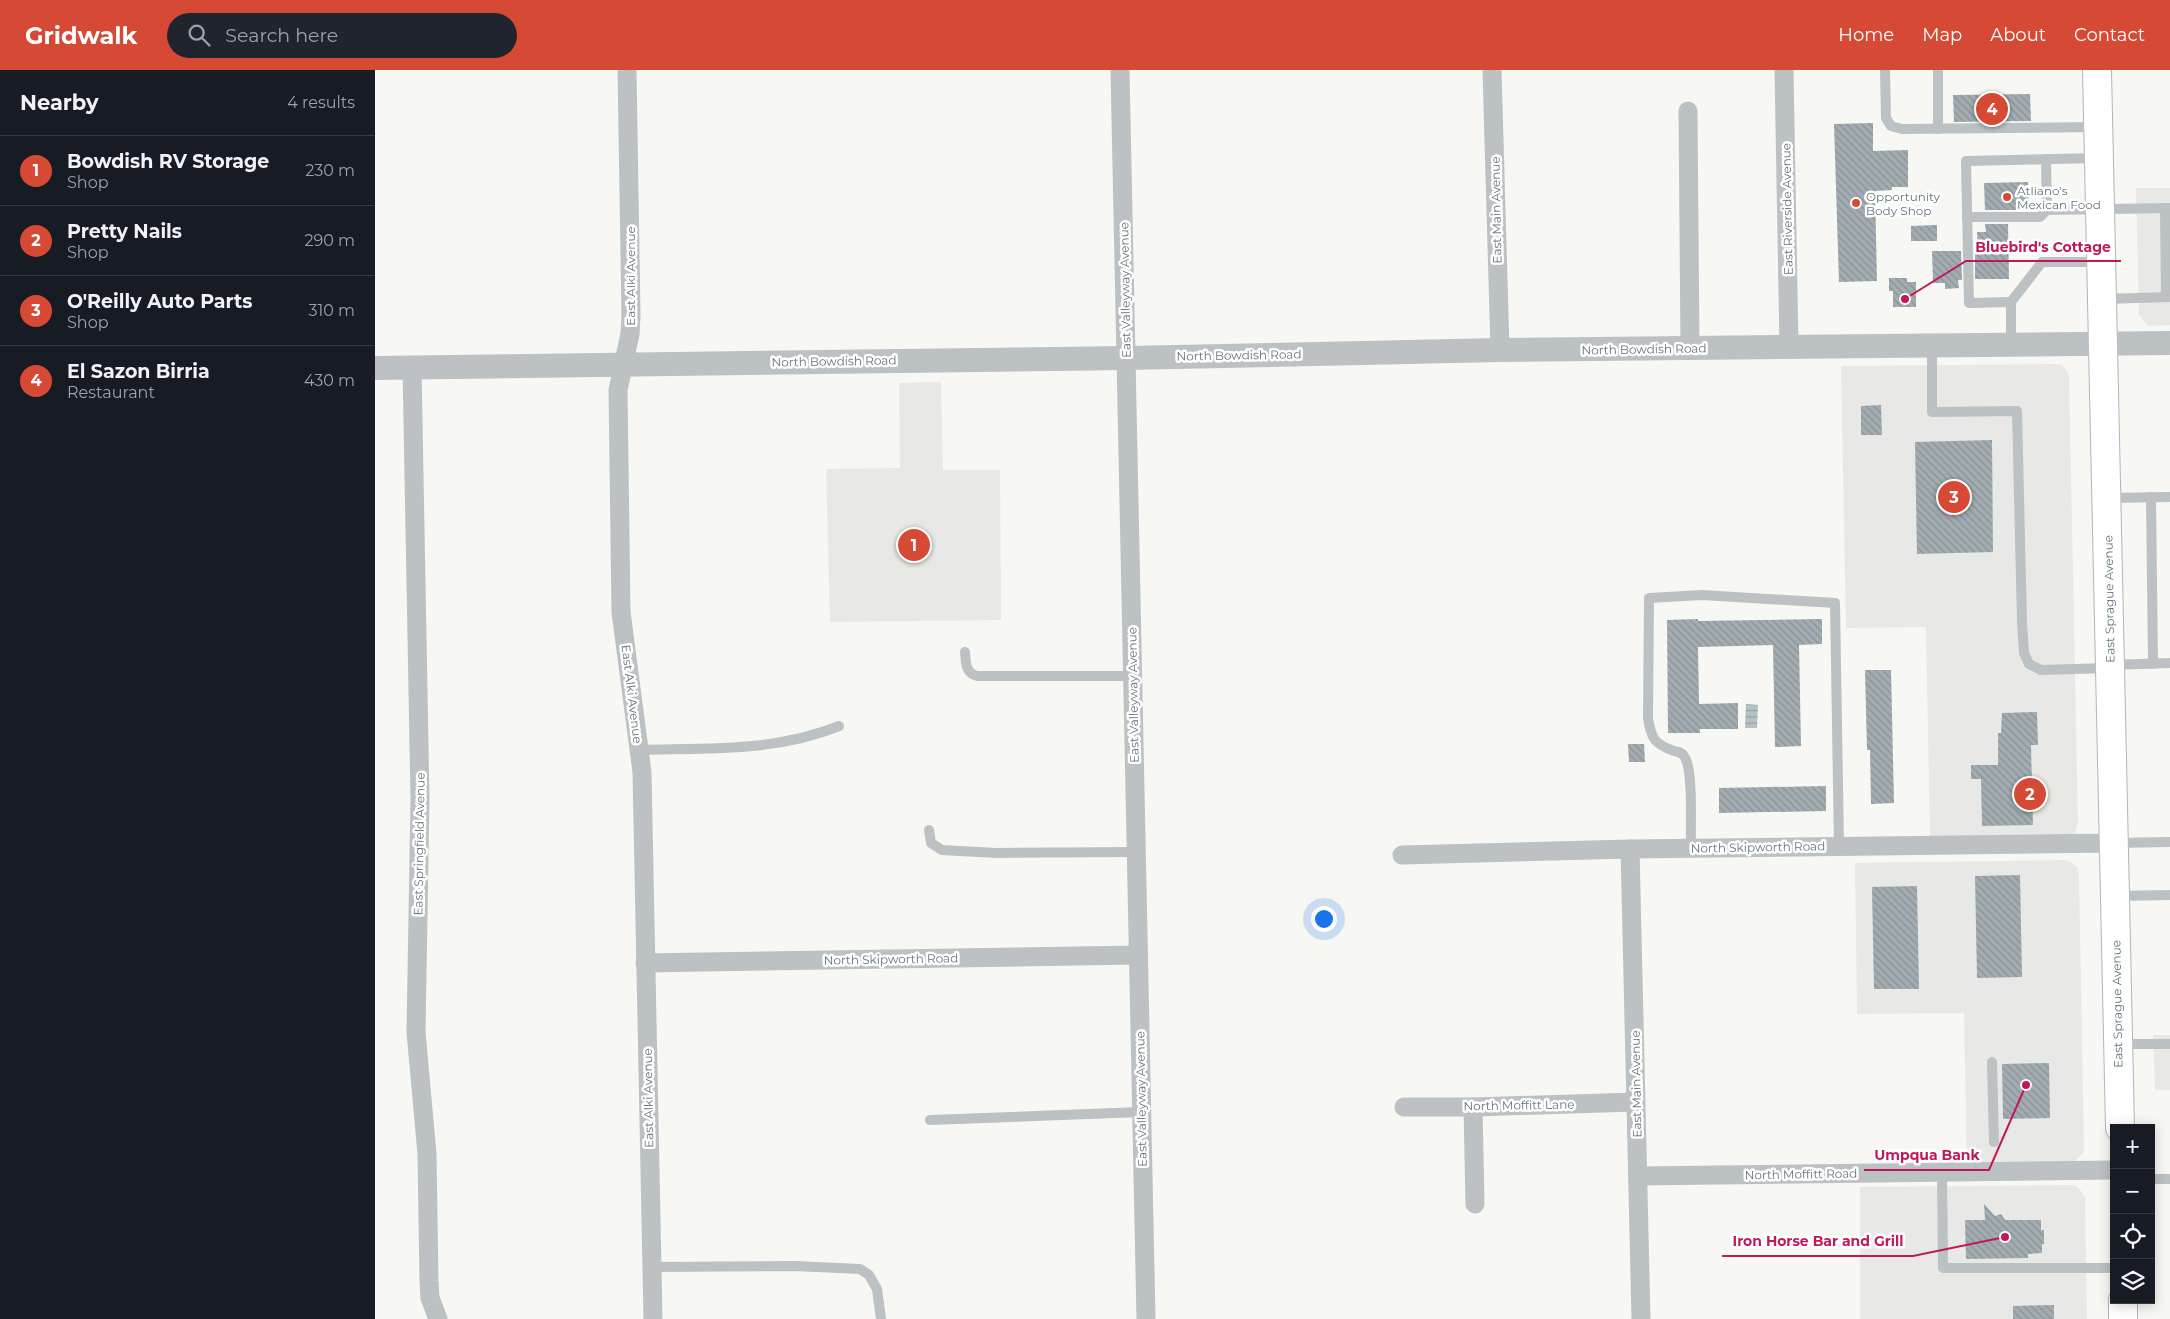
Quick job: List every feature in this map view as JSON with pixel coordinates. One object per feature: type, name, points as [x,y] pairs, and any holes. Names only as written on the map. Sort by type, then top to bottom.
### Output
[{"type":"main road","name":"East Sprague Avenue","points":[[2097,70],[2120,1124]]},
{"type":"main road","points":[[2123,1304],[2123,1319]]},
{"type":"street","name":"East Alki Avenue","points":[[627,70],[631,315],[630,334],[617,390],[621,612],[642,772],[653,1319]]},
{"type":"street","name":"East Valleyway Avenue","points":[[1120,70],[1146,1319]]},
{"type":"street","name":"East Main Avenue","points":[[1493,70],[1500,350]]},
{"type":"street","name":"East Riverside Avenue","points":[[1784,70],[1789,348]]},
{"type":"street","points":[[1688,111],[1690,348]]},
{"type":"street","name":"North Bowdish Road","points":[[375,368],[1127,358],[1500,350],[2170,343]]},
{"type":"street","name":"East Springfield Avenue","points":[[412,367],[421,799],[416,1032],[427,1154],[430,1298],[438,1319]]},
{"type":"street","name":"North Skipworth Road","points":[[1402,855],[1630,849],[2114,843]]},
{"type":"street","name":"East Main Avenue","points":[[1630,849],[1641,1319]]},
{"type":"street","name":"North Skipworth Road","points":[[645,962],[1138,955]]},
{"type":"street","name":"North Moffitt Lane","points":[[1403,1107],[1473,1107],[1635,1102]]},
{"type":"street","points":[[1473,1107],[1475,1204]]},
{"type":"street","name":"North Moffitt Road","points":[[1638,1176],[2110,1170]]},
{"type":"lane","points":[[1885,70],[1886,118],[1891,126],[1902,129],[2098,127]]},
{"type":"lane","points":[[1938,70],[1938,129]]},
{"type":"lane","points":[[2011,302],[1969,303],[1966,161],[2098,158]]},
{"type":"lane","points":[[2046,160],[2047,210]]},
{"type":"lane","points":[[1967,217],[2040,216],[2047,210],[2167,208],[2168,297],[2102,299]]},
{"type":"lane","points":[[2011,346],[2011,302],[2042,262],[2101,262]]},
{"type":"lane","points":[[1932,346],[1933,412],[2017,410],[2022,622],[2024,653],[2029,664],[2041,670],[2170,663]]},
{"type":"lane","points":[[2107,498],[2170,496]]},
{"type":"lane","points":[[2151,497],[2153,664]]},
{"type":"lane","points":[[1691,848],[1690,788],[1687,761],[1683,753],[1656,743],[1650,732],[1648,718],[1649,598],[1702,596],[1835,603],[1839,846]]},
{"type":"lane","points":[[965,652],[966,668],[972,675],[977,676],[1133,676]]},
{"type":"lane","points":[[639,750],[745,748],[812,737],[839,726]]},
{"type":"lane","points":[[929,830],[931,843],[941,850],[996,853],[1136,852]]},
{"type":"lane","points":[[2114,843],[2170,842]]},
{"type":"lane","points":[[2115,896],[2170,895]]},
{"type":"lane","points":[[2118,1044],[2170,1044]]},
{"type":"lane","points":[[1992,1062],[1994,1142]]},
{"type":"lane","points":[[930,1120],[1141,1112]]},
{"type":"lane","points":[[1943,1172],[1943,1268],[2110,1268]]},
{"type":"lane","points":[[2155,1179],[2170,1179]]},
{"type":"lane","points":[[652,1267],[795,1266],[860,1269],[869,1275],[877,1289],[881,1319]]},
{"type":"shaded area","points":[[2136,188],[2170,188],[2170,325],[2148,326],[2139,315]]},
{"type":"shaded area","points":[[2062,365],[2069,374],[2078,823],[2075,834],[1930,840],[1926,627],[1846,628],[1841,366]]},
{"type":"shaded area","points":[[941,382],[943,470],[1000,470],[1001,620],[830,622],[826,469],[900,468],[899,383]]},
{"type":"shaded area","points":[[1746,704],[1758,705],[1757,728],[1745,728]]},
{"type":"shaded area","points":[[2065,860],[2077,867],[2079,875],[2084,1151],[2076,1161],[1967,1165],[1964,1013],[1857,1014],[1855,863]]},
{"type":"shaded area","points":[[2153,1035],[2170,1035],[2170,1090],[2155,1090]]},
{"type":"shaded area","points":[[2070,1185],[2078,1187],[2085,1197],[2087,1319],[1860,1319],[1860,1187]]},
{"type":"building","points":[[2030,94],[2031,121],[1954,122],[1953,95]]},
{"type":"building","name":"Opportunity Body Shop","points":[[1873,123],[1873,151],[1908,150],[1908,187],[1892,187],[1892,190],[1875,191],[1877,281],[1839,282],[1834,124]]},
{"type":"building","name":"Atliano's Mexican Food","points":[[2028,182],[2029,210],[1985,210],[1984,183]]},
{"type":"building","points":[[1985,224],[2008,224],[2009,279],[1975,279],[1975,251],[1978,251],[1977,232],[1986,232]]},
{"type":"building","points":[[1937,225],[1937,241],[1911,241],[1911,226]]},
{"type":"building","points":[[1932,251],[1961,251],[1962,280],[1958,280],[1959,288],[1945,289],[1945,283],[1933,283]]},
{"type":"building","points":[[1889,278],[1907,278],[1907,282],[1916,282],[1916,307],[1893,307],[1893,291],[1889,291]]},
{"type":"building","points":[[1881,405],[1882,435],[1861,435],[1861,406]]},
{"type":"building","points":[[1992,440],[1993,552],[1917,554],[1915,442]]},
{"type":"building","points":[[1698,619],[1698,621],[1822,619],[1822,644],[1799,645],[1801,746],[1775,747],[1773,645],[1698,647],[1699,704],[1738,703],[1738,729],[1700,729],[1700,733],[1668,733],[1667,620]]},
{"type":"building","points":[[1865,670],[1891,670],[1894,803],[1871,804],[1870,750],[1867,750]]},
{"type":"building","points":[[2037,712],[2038,745],[2031,745],[2033,825],[1982,826],[1981,779],[1971,779],[1971,765],[1998,765],[1998,733],[2001,733],[2002,713]]},
{"type":"building","points":[[1628,744],[1644,744],[1645,762],[1629,762]]},
{"type":"building","points":[[1826,786],[1826,811],[1719,813],[1719,788]]},
{"type":"building","points":[[2020,875],[2022,977],[1977,978],[1975,876]]},
{"type":"building","points":[[1917,886],[1919,989],[1874,989],[1872,887]]},
{"type":"building","points":[[2049,1063],[2050,1118],[2003,1119],[2002,1064]]},
{"type":"building","points":[[1984,1204],[1995,1216],[2001,1214],[2005,1220],[2041,1220],[2041,1230],[2044,1230],[2042,1253],[2028,1254],[2028,1258],[1966,1259],[1965,1220],[1985,1220]]},
{"type":"building","points":[[2054,1305],[2054,1319],[2013,1319],[2013,1306]]},
{"type":"place","name":"El Sazon Birria","points":[[1992,109]]},
{"type":"place","name":"Atliano's Mexican Food","points":[[2007,197]]},
{"type":"place","name":"Opportunity Body Shop","points":[[1856,203]]},
{"type":"place","name":"Bluebird's Cottage","points":[[1905,299]]},
{"type":"place","name":"O'Reilly Auto Parts","points":[[1954,497]]},
{"type":"place","name":"Bowdish RV Storage","points":[[914,545]]},
{"type":"place","name":"Pretty Nails","points":[[2030,794]]},
{"type":"place","name":"Umpqua Bank","points":[[2026,1085]]},
{"type":"place","name":"Iron Horse Bar and Grill","points":[[2005,1237]]}]
